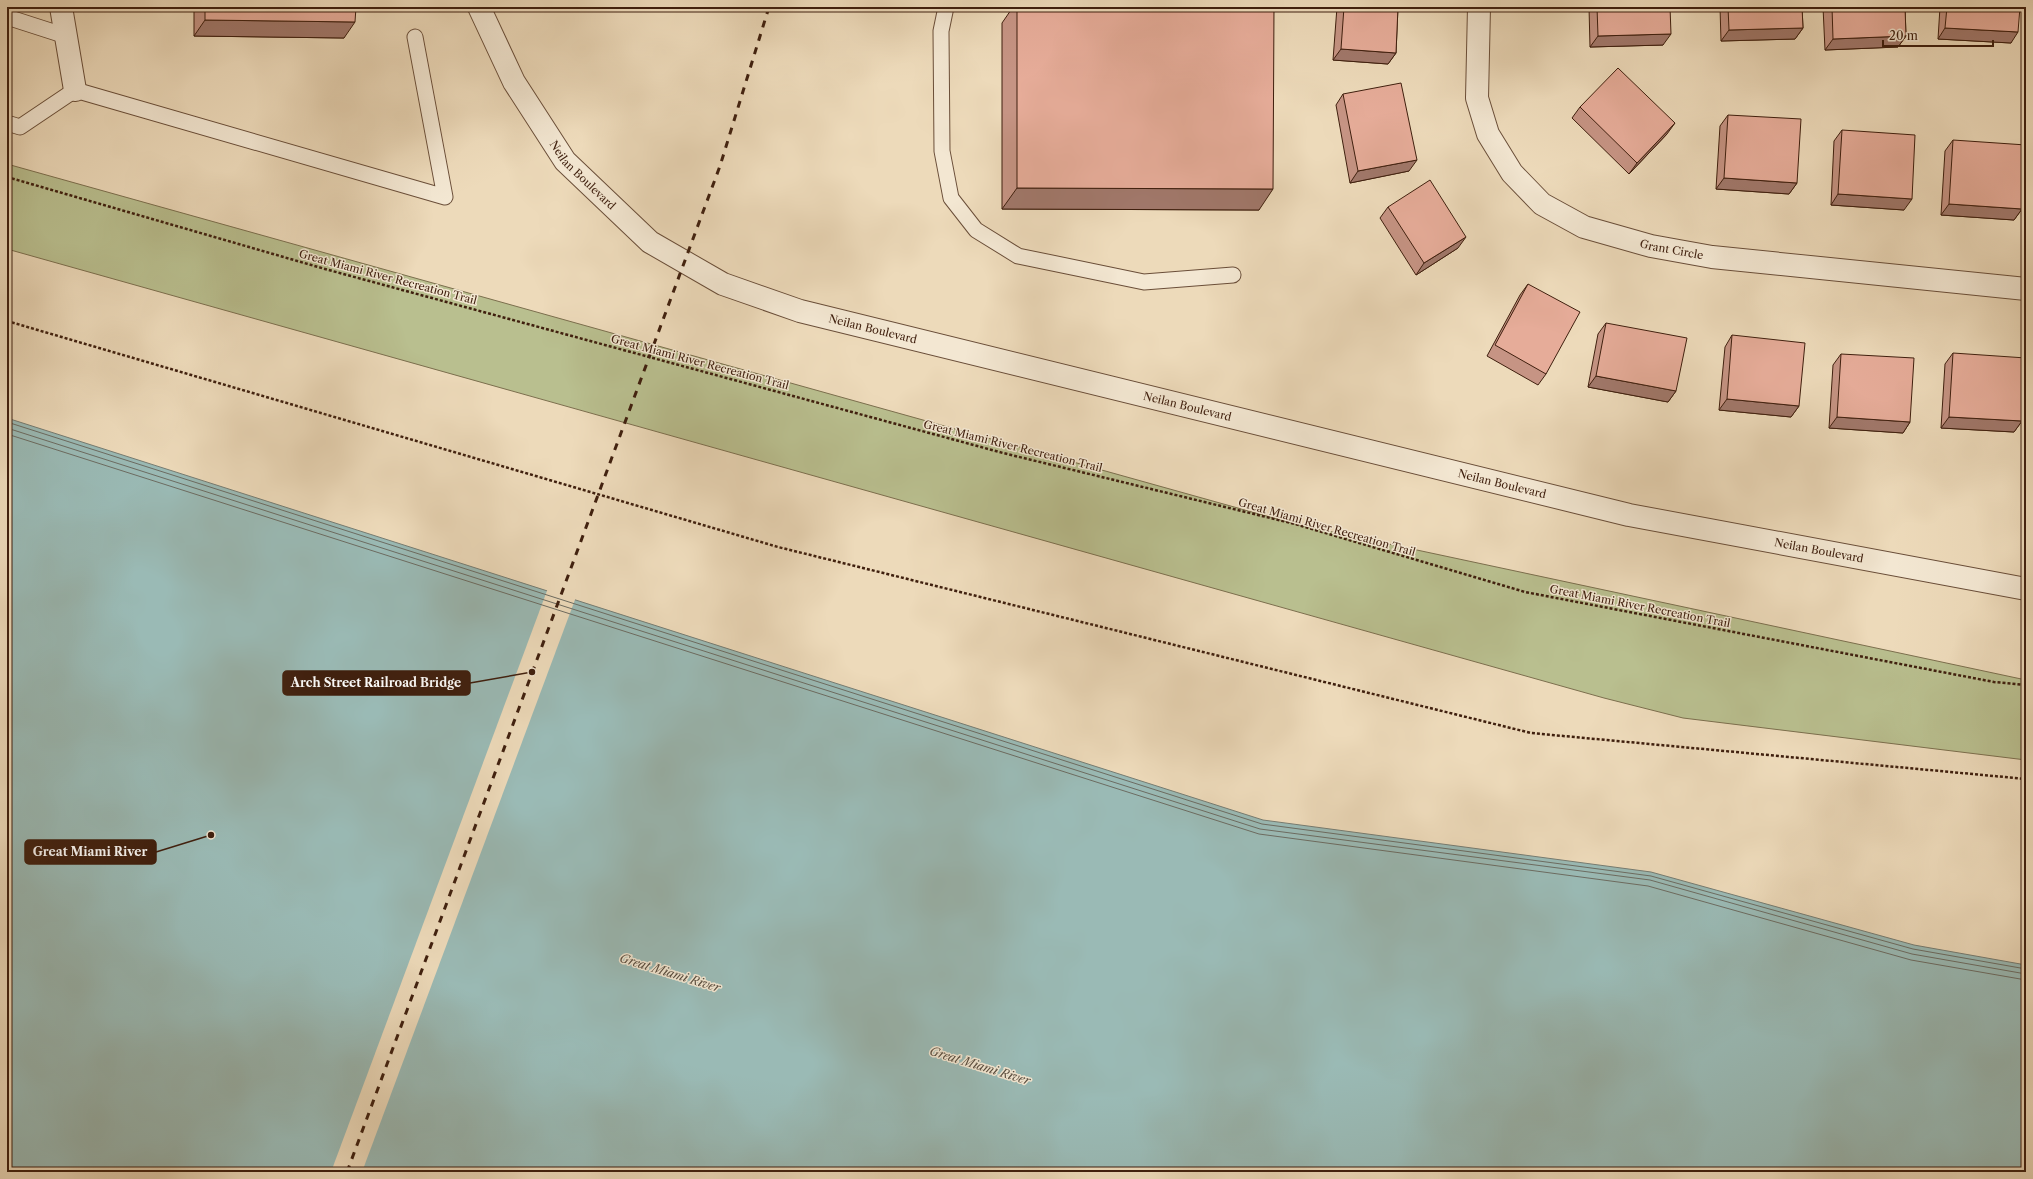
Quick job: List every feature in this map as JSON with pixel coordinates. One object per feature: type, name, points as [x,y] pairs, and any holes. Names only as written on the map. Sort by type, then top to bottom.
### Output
[{"type":"street","points":[[61,7],[76,90]]},
{"type":"street","name":"Neilan Boulevard","points":[[479,7],[514,82],[565,161],[650,242],[723,284],[800,311],[1629,515],[2026,589]]},
{"type":"street","name":"Grant Circle","points":[[1479,7],[1477,98],[1488,134],[1512,173],[1542,204],[1584,226],[1651,246],[1712,257],[2026,289]]},
{"type":"lane","points":[[946,7],[941,31],[942,151],[951,198],[976,230],[1018,256],[1144,282],[1232,274]]},
{"type":"lane","points":[[7,17],[66,36]]},
{"type":"lane","points":[[7,124],[20,127],[76,90],[445,197],[414,37]]},
{"type":"path","name":"Great Miami River Recreation Trail","points":[[7,177],[325,269],[1003,453],[1295,524],[1525,592],[1994,682],[2026,685]]},
{"type":"path","points":[[7,321],[778,547],[1531,733],[2026,779]]},
{"type":"green space","points":[[7,164],[1295,524],[2026,680],[2026,760],[1683,718],[1604,698],[7,249]]},
{"type":"water","points":[[7,418],[1263,820],[1651,872],[1914,945],[2026,965],[2026,1172],[17,1172],[7,1169]]},
{"type":"pier","points":[[548,588],[576,597],[362,1172],[331,1172]]},
{"type":"building","points":[[205,7],[356,7],[355,22],[205,20]]},
{"type":"building","points":[[1017,7],[1274,7],[1273,189],[1017,188]]},
{"type":"building","points":[[1344,7],[1398,7],[1396,53],[1341,49]]},
{"type":"building","points":[[1597,7],[1670,7],[1671,34],[1598,36]]},
{"type":"building","points":[[1728,7],[1802,7],[1803,28],[1729,30]]},
{"type":"building","points":[[1832,7],[1905,7],[1906,36],[1833,39]]},
{"type":"building","points":[[1947,7],[2020,7],[2018,32],[1945,28]]},
{"type":"building","points":[[1618,68],[1675,123],[1637,163],[1580,107]]},
{"type":"building","points":[[1401,83],[1417,160],[1358,171],[1343,94]]},
{"type":"building","points":[[1728,115],[1801,119],[1797,183],[1724,178]]},
{"type":"building","points":[[1842,130],[1915,135],[1912,199],[1838,194]]},
{"type":"building","points":[[1953,140],[2026,145],[2022,209],[1949,204]]},
{"type":"building","points":[[1430,180],[1466,237],[1424,263],[1388,207]]},
{"type":"building","points":[[1528,284],[1580,312],[1546,374],[1495,345]]},
{"type":"building","points":[[1606,323],[1687,338],[1676,391],[1596,376]]},
{"type":"building","points":[[1732,335],[1805,343],[1799,406],[1727,399]]},
{"type":"building","points":[[1953,353],[2026,358],[2022,421],[1949,417]]},
{"type":"building","points":[[1841,354],[1914,358],[1910,422],[1837,417]]},
{"type":"railway","points":[[347,1172],[720,166],[769,7]]},
{"type":"place","name":"Arch Street Railroad Bridge","points":[[532,672]]},
{"type":"place","name":"Great Miami River","points":[[211,835]]}]
